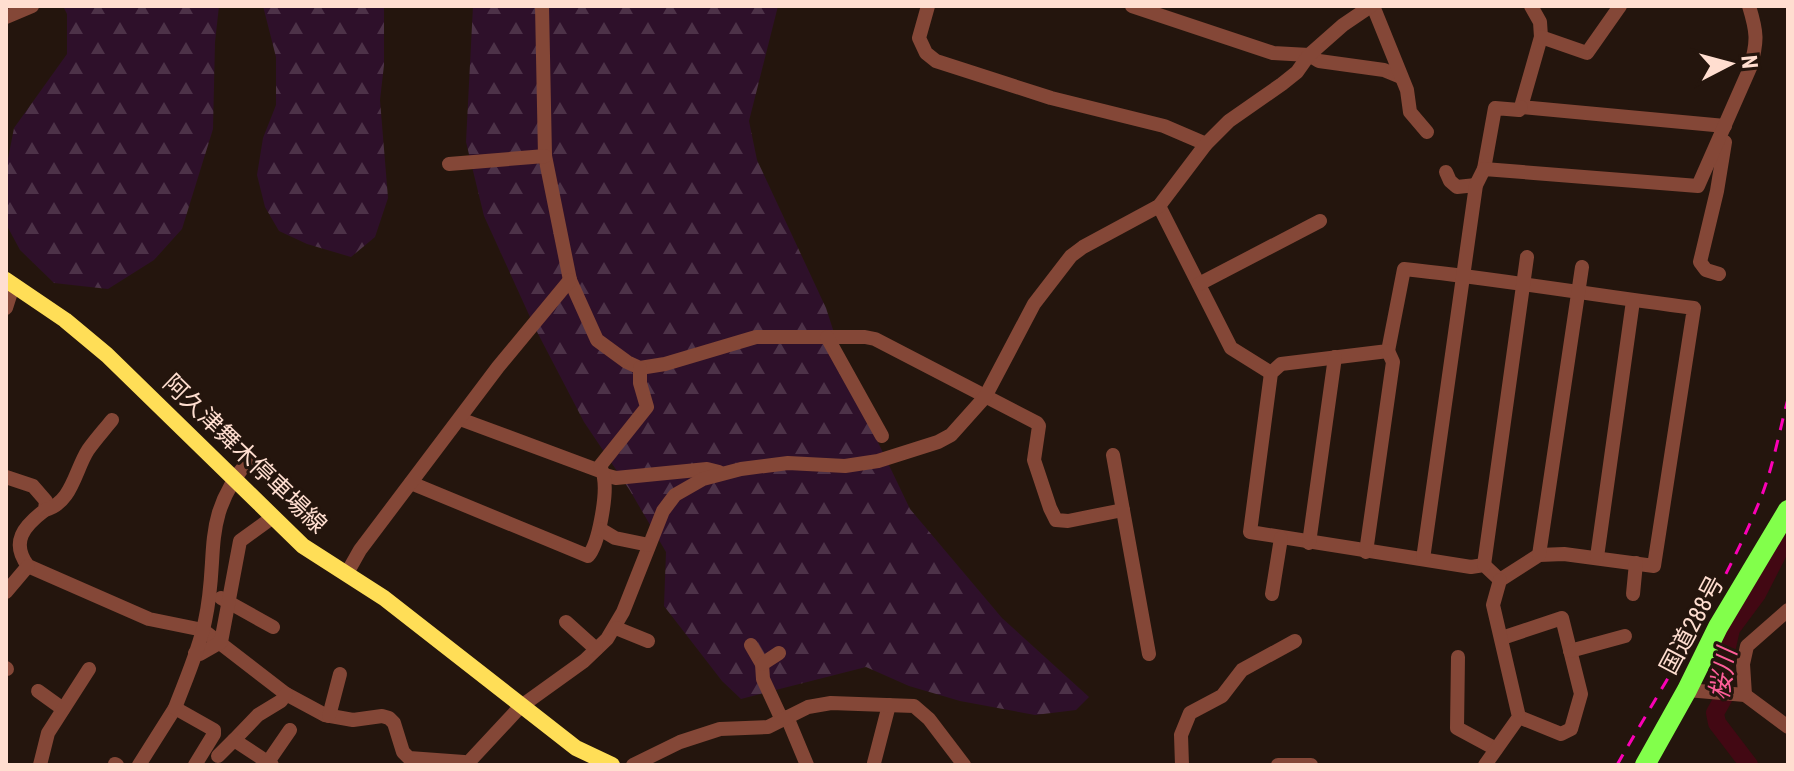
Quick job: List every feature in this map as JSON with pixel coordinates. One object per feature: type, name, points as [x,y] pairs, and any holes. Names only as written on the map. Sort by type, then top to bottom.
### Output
[{"type":"highway","name":"国道288号","points":[[1645,765],[1718,627],[1788,510]]},
{"type":"main road","name":"阿久津舞木停車場線","points":[[10,283],[65,320],[107,355],[303,546],[407,615],[520,707],[576,748],[605,763]]},
{"type":"street","points":[[6,17],[32,6]]},
{"type":"street","points":[[542,6],[545,156],[570,280],[597,340],[640,368],[678,361],[756,337],[875,339],[1039,426],[1034,460],[1056,520],[1068,521],[1123,510]]},
{"type":"street","points":[[928,6],[919,38],[926,53],[936,61],[1051,98],[1164,126],[1206,144]]},
{"type":"street","points":[[1132,6],[1273,53],[1309,55],[1319,61],[1384,70],[1401,77]]},
{"type":"street","points":[[112,420],[87,451],[66,495],[26,529],[18,544],[19,553],[28,566],[149,619],[203,630],[286,694],[329,716],[353,720],[389,718],[394,723],[403,752],[409,758],[464,762],[466,765],[482,759],[520,707],[584,661],[616,628],[663,511],[675,495],[703,479],[724,473],[788,463],[845,466],[878,461],[951,435],[985,397],[1034,304],[1060,268],[1083,247],[1159,206],[1206,144],[1229,121],[1297,72],[1309,55],[1343,25],[1372,6],[1410,99],[1410,112],[1427,132]]},
{"type":"street","points":[[1521,107],[1541,37],[1540,22],[1531,6]]},
{"type":"street","points":[[1541,37],[1587,53],[1620,6]]},
{"type":"street","points":[[1484,169],[1695,187],[1700,183],[1724,130],[1756,48],[1756,30],[1749,6]]},
{"type":"street","points":[[1423,559],[1476,185],[1484,169],[1495,108],[1519,110],[1521,107],[1724,130]]},
{"type":"street","points":[[1719,274],[1706,270],[1700,262],[1719,178],[1724,130]]},
{"type":"street","points":[[449,164],[545,156]]},
{"type":"street","points":[[1446,172],[1457,187],[1476,185]]},
{"type":"street","points":[[1159,206],[1231,348],[1271,373]]},
{"type":"street","points":[[1199,284],[1320,221]]},
{"type":"street","points":[[1484,565],[1527,257]]},
{"type":"street","points":[[1539,555],[1582,267]]},
{"type":"street","points":[[1366,552],[1393,362],[1388,351],[1404,269],[1579,290],[1633,301],[1694,308],[1654,566],[1597,557],[1539,555],[1500,580],[1493,605],[1519,717],[1485,765]]},
{"type":"street","points":[[347,573],[360,550],[498,367],[570,280]]},
{"type":"street","points":[[6,308],[10,283]]},
{"type":"street","points":[[1597,557],[1633,301]]},
{"type":"street","points":[[827,337],[882,436]]},
{"type":"street","points":[[1388,351],[1281,364],[1271,373],[1250,532],[1471,567],[1484,565]]},
{"type":"street","points":[[1309,543],[1335,357]]},
{"type":"street","points":[[411,483],[588,556],[600,529],[600,466],[646,411],[640,368]]},
{"type":"street","points":[[460,419],[616,478],[707,469],[724,473]]},
{"type":"street","points":[[1113,455],[1149,654]]},
{"type":"street","points":[[139,765],[175,708],[195,653],[203,630],[209,594],[216,518],[233,478],[250,459]]},
{"type":"street","points":[[6,477],[33,486],[44,496],[45,510]]},
{"type":"street","points":[[195,653],[200,654],[221,642],[240,541],[273,517]]},
{"type":"street","points":[[600,529],[615,538],[649,545]]},
{"type":"street","points":[[1272,594],[1281,538]]},
{"type":"street","points":[[1633,594],[1636,563]]},
{"type":"street","points":[[1484,565],[1500,580]]},
{"type":"street","points":[[6,592],[28,566]]},
{"type":"street","points":[[209,594],[229,601],[273,627]]},
{"type":"street","points":[[1740,694],[1747,646],[1788,610]]},
{"type":"street","points":[[1502,638],[1562,618],[1581,694],[1571,729],[1561,734],[1519,717]]},
{"type":"street","points":[[566,622],[596,649]]},
{"type":"street","points":[[616,628],[648,641]]},
{"type":"street","points":[[1570,651],[1625,636]]},
{"type":"street","points":[[1182,765],[1181,735],[1190,713],[1222,696],[1242,670],[1295,641]]},
{"type":"street","points":[[751,645],[762,664],[763,679],[807,765]]},
{"type":"street","points":[[762,664],[779,653]]},
{"type":"street","points":[[1458,657],[1457,728],[1496,749]]},
{"type":"street","points":[[40,765],[48,733],[89,669]]},
{"type":"street","points":[[329,716],[340,674]]},
{"type":"street","points":[[1687,690],[1740,694],[1788,727]]},
{"type":"street","points":[[38,691],[63,709]]},
{"type":"street","points":[[218,756],[258,715],[281,701],[286,694]]},
{"type":"street","points":[[633,765],[684,740],[720,729],[768,727],[808,707],[831,703],[914,706],[922,711],[964,765]]},
{"type":"street","points":[[874,763],[889,705]]},
{"type":"street","points":[[175,708],[214,730],[195,765]]},
{"type":"street","points":[[234,740],[270,764],[290,730]]},
{"type":"street","points":[[1278,765],[1311,765]]},
{"type":"green space","points":[[63,6],[219,6],[213,129],[182,229],[154,260],[108,289],[54,283],[20,250],[6,224],[6,169],[14,128],[67,54],[67,14]]},
{"type":"green space","points":[[263,6],[384,6],[384,65],[380,100],[388,198],[375,237],[351,257],[307,244],[279,231],[265,207],[257,175],[263,138],[276,105],[276,57]]},
{"type":"green space","points":[[473,6],[778,6],[749,121],[757,160],[826,308],[852,388],[910,509],[1002,618],[1089,697],[1076,710],[1035,715],[960,701],[909,686],[866,667],[741,699],[722,681],[664,606],[666,552],[584,422],[535,328],[484,216],[466,142]]},
{"type":"waterway","name":"桜川","points":[[1749,765],[1717,723],[1715,713],[1724,697],[1723,665],[1731,629],[1757,594],[1781,547],[1788,540]]},
{"type":"railway","points":[[1617,765],[1693,635],[1745,535],[1769,475],[1788,399]]}]
